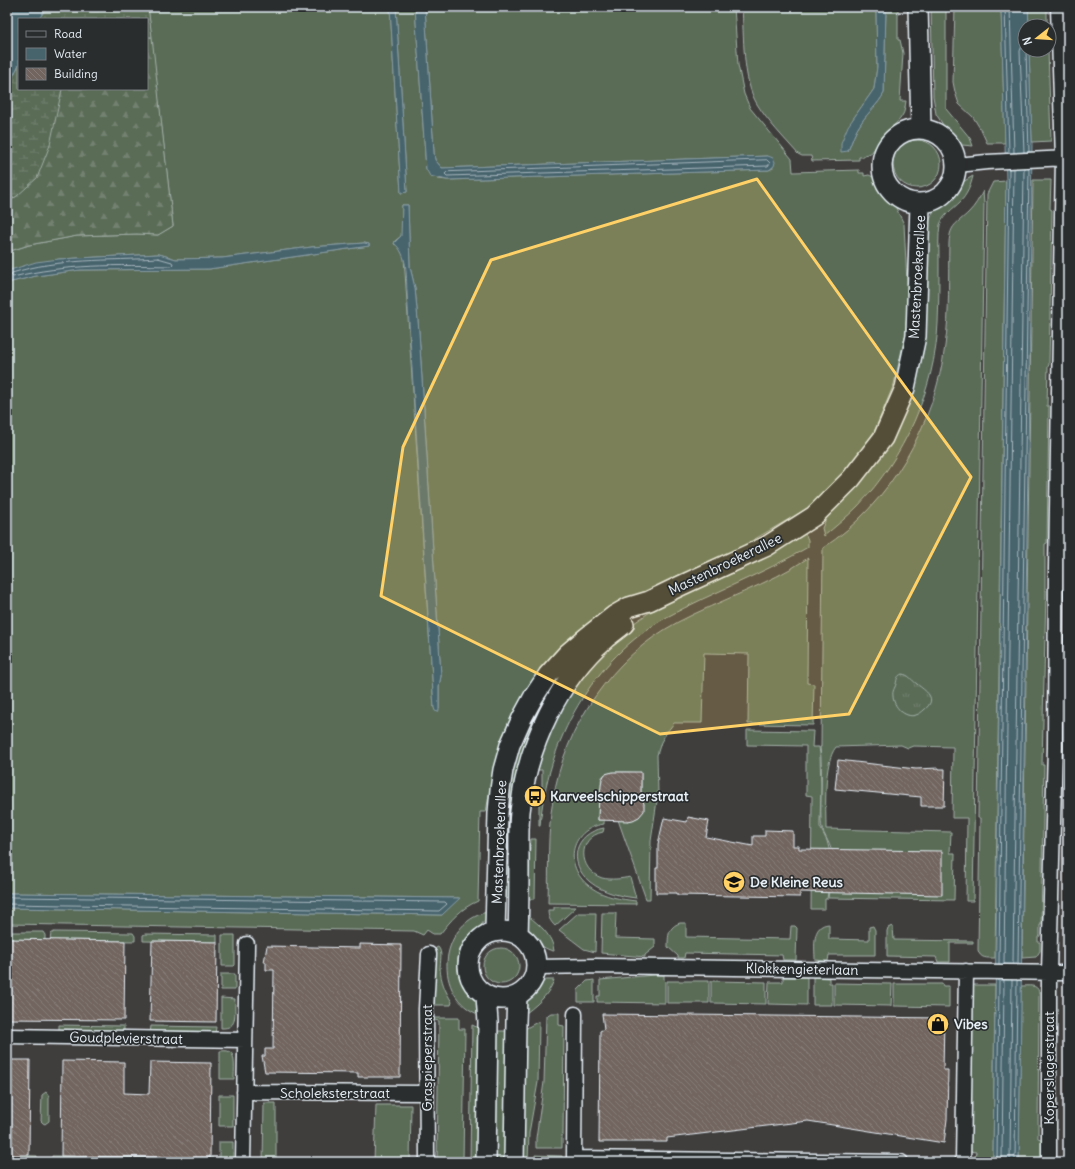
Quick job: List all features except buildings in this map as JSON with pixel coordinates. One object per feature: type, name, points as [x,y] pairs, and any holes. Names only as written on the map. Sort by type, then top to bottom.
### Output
[{"type":"main road","points":[[918,7],[921,128]]},
{"type":"main road","points":[[921,128],[932,130],[942,136],[950,144],[955,154],[957,165],[955,177],[950,188],[942,196],[932,202],[920,204],[899,198],[891,191],[885,181],[882,171],[882,160],[892,140],[910,129],[921,128]]},
{"type":"main road","name":"Mastenbroekerallee","points":[[495,931],[500,790],[503,770],[510,745],[522,718],[548,675],[582,641],[615,615],[629,607],[649,601],[767,546],[814,516],[851,479],[882,438],[905,388],[916,336],[920,204]]},
{"type":"main road","name":"Mastenbroekerallee","points":[[518,934],[520,805],[524,783],[539,732],[552,707],[567,684],[585,661],[604,640],[649,601]]},
{"type":"main road","points":[[495,931],[507,931],[518,934],[528,943],[535,954],[537,967],[534,979],[527,989],[517,996],[507,999],[496,999],[486,996],[477,988],[470,978],[468,966],[469,954],[475,944],[484,936],[495,931]]},
{"type":"main road","points":[[486,996],[488,1022],[486,1162]]},
{"type":"main road","points":[[514,1162],[517,996]]},
{"type":"street","name":"Koperslagerstraat","points":[[1049,1162],[1043,973],[1061,747],[1064,385],[1065,158],[1058,7]]},
{"type":"street","points":[[957,165],[996,161],[1065,158]]},
{"type":"street","points":[[243,1162],[246,944]]},
{"type":"street","name":"Graspieperstraat","points":[[427,1162],[426,1009],[429,954]]},
{"type":"street","name":"Klokkengieterlaan","points":[[537,967],[596,966],[1068,973]]},
{"type":"street","points":[[963,1162],[966,971]]},
{"type":"street","points":[[575,1014],[574,1160],[901,1162]]},
{"type":"street","name":"Goudplevierstraat","points":[[7,1036],[245,1040]]},
{"type":"street","name":"Scholeksterstraat","points":[[244,1092],[426,1093]]},
{"type":"highlighted area","points":[[757,179],[971,477],[849,714],[660,734],[381,596],[403,447],[491,260]]},
{"type":"green space","points":[[48,7],[148,7],[152,37],[148,37],[148,18],[40,18]]},
{"type":"green space","points":[[148,7],[390,7],[401,193],[407,192],[396,7],[415,7],[426,169],[438,179],[447,180],[769,170],[773,168],[768,156],[442,168],[435,160],[434,153],[425,7],[734,7],[738,65],[744,94],[750,108],[792,159],[793,172],[859,170],[859,173],[864,173],[864,176],[869,175],[875,178],[877,184],[893,202],[904,224],[908,302],[905,336],[894,384],[874,432],[844,473],[808,508],[741,547],[583,631],[498,759],[486,812],[480,812],[478,901],[461,911],[452,919],[440,934],[433,934],[427,930],[423,935],[414,931],[7,924],[7,908],[442,915],[459,898],[7,893],[7,283],[36,276],[80,270],[209,269],[369,246],[369,244],[364,243],[312,247],[222,258],[176,259],[159,254],[59,259],[7,271],[7,252],[29,245],[77,236],[137,234],[158,235],[173,226]],"holes":[[[402,205],[408,205],[410,267],[415,288],[419,332],[441,676],[439,686],[439,709],[434,708],[404,257],[398,246],[394,244],[402,233]]]},
{"type":"green space","points":[[742,7],[876,7],[877,67],[874,89],[853,119],[848,151],[859,126],[884,93],[886,7],[898,7],[898,40],[900,40],[903,53],[900,101],[906,101],[905,109],[900,119],[884,133],[871,153],[864,155],[864,157],[859,157],[859,160],[812,161],[811,156],[802,156],[798,154],[771,124],[761,111],[752,94],[746,70]]},
{"type":"green space","points":[[931,7],[946,7],[946,109],[970,138],[973,146],[962,145],[947,131],[936,114],[933,96]]},
{"type":"green space","points":[[955,7],[1001,7],[1005,143],[987,143],[973,117],[959,104],[953,82]]},
{"type":"green space","points":[[1028,7],[1047,7],[1047,18],[1029,18]]},
{"type":"green space","points":[[148,37],[152,37],[173,226],[158,235],[137,234],[77,236],[29,245],[7,252],[7,202],[17,196],[58,105],[62,90],[148,90]]},
{"type":"green space","points":[[1029,58],[1048,58],[1051,141],[1032,142]]},
{"type":"green space","points":[[18,66],[18,90],[62,90],[50,145],[37,178],[17,196],[7,202],[7,89]]},
{"type":"green space","points":[[912,140],[922,140],[931,144],[937,150],[940,155],[940,173],[931,184],[922,188],[912,188],[903,184],[897,178],[893,169],[893,159],[897,150],[903,144]]},
{"type":"green space","points":[[973,176],[965,196],[946,215],[941,221],[940,225],[936,348],[931,373],[914,421],[903,444],[875,487],[854,510],[824,536],[822,528],[827,517],[863,479],[886,446],[926,259],[929,222],[933,212],[940,203],[961,183]]},
{"type":"green space","points":[[1033,180],[1051,180],[1050,209],[1052,210],[1047,406],[1049,406],[1047,543],[1045,544],[1046,590],[1042,765],[1044,765],[1041,925],[1040,936],[1038,937],[1038,942],[1040,942],[1040,951],[1036,957],[1022,958]]},
{"type":"green space","points":[[1006,181],[995,958],[989,958],[980,955],[978,950],[980,818],[978,818],[987,194],[993,182]]},
{"type":"green space","points":[[983,191],[973,901],[966,901],[967,818],[952,818],[953,747],[913,746],[908,748],[901,745],[836,747],[832,754],[827,774],[826,829],[951,832],[950,853],[955,853],[954,900],[828,898],[832,870],[832,853],[821,825],[820,747],[823,548],[847,530],[869,509],[905,460],[920,433],[940,375],[945,346],[947,333],[949,243],[951,232],[955,225],[973,207]]},
{"type":"green space","points":[[804,534],[808,540],[808,547],[773,566],[667,617],[640,635],[616,655],[596,679],[578,705],[563,734],[552,763],[544,794],[539,826],[539,797],[542,796],[542,770],[533,770],[568,691],[624,630],[647,614],[666,603],[765,556]]},
{"type":"green space","points":[[808,558],[807,683],[814,684],[813,725],[748,724],[749,654],[704,653],[702,723],[674,723],[661,742],[657,755],[658,794],[651,841],[650,899],[646,899],[617,817],[628,821],[637,818],[644,804],[641,795],[641,773],[620,772],[609,773],[602,777],[602,793],[599,793],[598,820],[604,820],[604,824],[592,827],[583,833],[577,841],[574,851],[574,861],[577,871],[583,880],[592,888],[607,896],[636,901],[636,904],[548,903],[551,812],[559,773],[568,746],[580,721],[612,674],[632,654],[654,637],[678,622],[777,576]]},
{"type":"green space","points":[[902,674],[907,675],[929,695],[930,702],[928,706],[916,715],[908,715],[900,711],[895,704],[893,693],[897,679]]},
{"type":"green space","points":[[558,676],[560,678],[548,701],[512,899],[503,898],[502,815],[519,733]]},
{"type":"green space","points":[[747,730],[813,731],[812,747],[819,747],[820,754],[820,827],[827,841],[830,852],[831,868],[827,899],[825,899],[825,909],[811,909],[812,796],[806,795],[806,746],[747,745]]},
{"type":"green space","points":[[604,828],[603,832],[588,840],[585,847],[585,861],[588,868],[594,874],[602,878],[616,879],[630,877],[636,898],[618,895],[595,886],[583,874],[578,866],[576,858],[580,842],[594,831]]},
{"type":"green space","points":[[531,839],[536,839],[535,899],[524,899]]},
{"type":"green space","points":[[554,907],[576,907],[555,926],[550,919],[548,912],[548,910],[554,910]]},
{"type":"green space","points":[[487,912],[488,914],[485,919],[464,946],[460,958],[461,975],[477,1001],[480,1015],[465,1006],[454,993],[448,978],[447,961],[451,945],[458,931],[471,919]]},
{"type":"green space","points":[[578,913],[596,913],[595,952],[584,949],[559,930]]},
{"type":"green space","points":[[602,913],[616,913],[615,938],[655,939],[655,947],[645,955],[645,957],[601,953]]},
{"type":"green space","points":[[528,916],[548,935],[554,951],[541,945],[529,934],[526,926]]},
{"type":"green space","points":[[680,923],[686,923],[686,937],[790,939],[791,926],[795,926],[797,928],[796,960],[783,960],[782,955],[685,953],[684,958],[678,958],[678,956],[668,947],[668,939],[671,929]]},
{"type":"green space","points":[[829,924],[829,939],[869,940],[869,927],[873,926],[875,930],[875,955],[829,955],[828,961],[815,960],[815,938],[817,932],[823,925]]},
{"type":"green space","points":[[892,926],[894,940],[973,941],[973,943],[950,943],[950,962],[938,962],[936,957],[887,956],[887,931],[888,928]]},
{"type":"green space","points":[[7,932],[43,932],[45,935],[45,940],[7,939]]},
{"type":"green space","points":[[54,932],[133,933],[135,936],[135,941],[50,940],[51,934]]},
{"type":"green space","points":[[143,935],[217,935],[217,942],[143,941]]},
{"type":"green space","points":[[222,935],[235,935],[234,966],[222,966]]},
{"type":"green space","points":[[438,947],[441,954],[441,978],[445,990],[452,1002],[451,1005],[434,1005],[434,951]]},
{"type":"green space","points":[[505,948],[514,953],[518,959],[518,973],[514,979],[505,984],[497,984],[488,979],[484,973],[483,962],[488,953],[494,949]]},
{"type":"green space","points":[[221,974],[235,974],[235,990],[221,990]]},
{"type":"green space","points":[[664,975],[665,1003],[597,1002],[597,996],[600,996],[600,980]]},
{"type":"green space","points":[[783,977],[807,977],[807,1005],[768,1004],[769,982],[783,982]]},
{"type":"green space","points":[[813,977],[829,978],[829,983],[832,983],[832,1005],[813,1005]]},
{"type":"green space","points":[[546,980],[554,980],[540,1001],[521,1017],[525,1001],[538,986]]},
{"type":"green space","points":[[594,980],[594,1002],[578,1002],[578,990],[587,981]]},
{"type":"green space","points":[[667,981],[709,981],[709,1003],[667,1003]]},
{"type":"green space","points":[[711,981],[766,982],[766,1004],[711,1003]]},
{"type":"green space","points":[[834,983],[892,984],[891,1006],[834,1005]]},
{"type":"green space","points":[[894,984],[942,984],[943,986],[949,986],[949,1007],[894,1006]]},
{"type":"green space","points":[[972,985],[995,985],[993,1162],[969,1162],[969,1157],[975,1157],[976,1152],[969,1151]]},
{"type":"green space","points":[[1021,986],[1035,987],[1039,992],[1038,1138],[1043,1140],[1042,1162],[1019,1162]]},
{"type":"green space","points":[[221,998],[235,999],[235,1015],[233,1023],[227,1028],[221,1028]]},
{"type":"green space","points":[[551,1013],[559,1013],[559,1025],[564,1026],[562,1148],[536,1148],[536,1138],[544,1082],[546,1016]]},
{"type":"green space","points":[[434,1018],[459,1018],[459,1029],[465,1029],[463,1162],[437,1162],[439,1021],[434,1020]]},
{"type":"green space","points":[[539,1021],[538,1082],[529,1133],[528,1162],[517,1162],[523,1030]]},
{"type":"green space","points":[[59,1025],[124,1026],[124,1032],[59,1031]]},
{"type":"green space","points":[[472,1025],[481,1029],[480,1162],[470,1162]]},
{"type":"green space","points":[[151,1026],[216,1027],[215,1034],[150,1033]]},
{"type":"green space","points":[[493,1031],[509,1031],[508,1162],[490,1162]]},
{"type":"green space","points":[[220,1051],[228,1051],[233,1056],[234,1079],[220,1079]]},
{"type":"green space","points":[[46,1092],[49,1096],[49,1121],[45,1124],[41,1121],[42,1095]]},
{"type":"green space","points":[[219,1095],[233,1095],[233,1126],[219,1126]]},
{"type":"green space","points":[[264,1103],[276,1103],[276,1159],[374,1161],[376,1105],[411,1105],[410,1162],[263,1162]]},
{"type":"green space","points":[[219,1142],[233,1142],[233,1157],[237,1158],[237,1162],[219,1162]]},
{"type":"green space","points":[[7,1155],[37,1156],[37,1162],[7,1162]]},
{"type":"green space","points":[[535,1155],[562,1156],[562,1162],[535,1162]]},
{"type":"green space","points":[[52,1156],[132,1157],[132,1162],[52,1162]]},
{"type":"green space","points":[[136,1157],[213,1158],[213,1162],[136,1162]]},
{"type":"water","points":[[7,7],[48,7],[40,18],[18,18],[18,66],[7,89]]},
{"type":"water","points":[[390,7],[396,7],[407,192],[401,193]]},
{"type":"water","points":[[415,7],[425,7],[434,153],[435,160],[442,168],[768,156],[773,158],[775,162],[774,166],[769,170],[447,180],[430,176],[426,169]]},
{"type":"water","points":[[876,7],[886,7],[884,93],[859,126],[848,151],[841,152],[841,143],[848,126],[874,89],[877,67]]},
{"type":"water","points":[[1001,7],[1028,7],[1029,18],[1017,18],[1017,58],[1029,58],[1032,142],[1019,1162],[993,1162],[1006,181]]},
{"type":"water","points":[[402,205],[408,205],[410,267],[415,288],[419,332],[441,676],[438,712],[435,711],[434,708],[406,272],[402,253],[394,243],[401,236]]},
{"type":"water","points":[[364,243],[369,244],[369,246],[209,269],[80,270],[36,276],[7,283],[7,271],[36,262],[59,259],[159,254],[176,259],[222,258],[312,247]]},
{"type":"water","points":[[7,893],[460,898],[442,915],[7,908]]},
{"type":"place","name":"Karveelschipperstraat","points":[[535,796]]},
{"type":"place","name":"De Kleine Reus","points":[[734,882]]},
{"type":"place","name":"Vibes","points":[[938,1024]]}]
